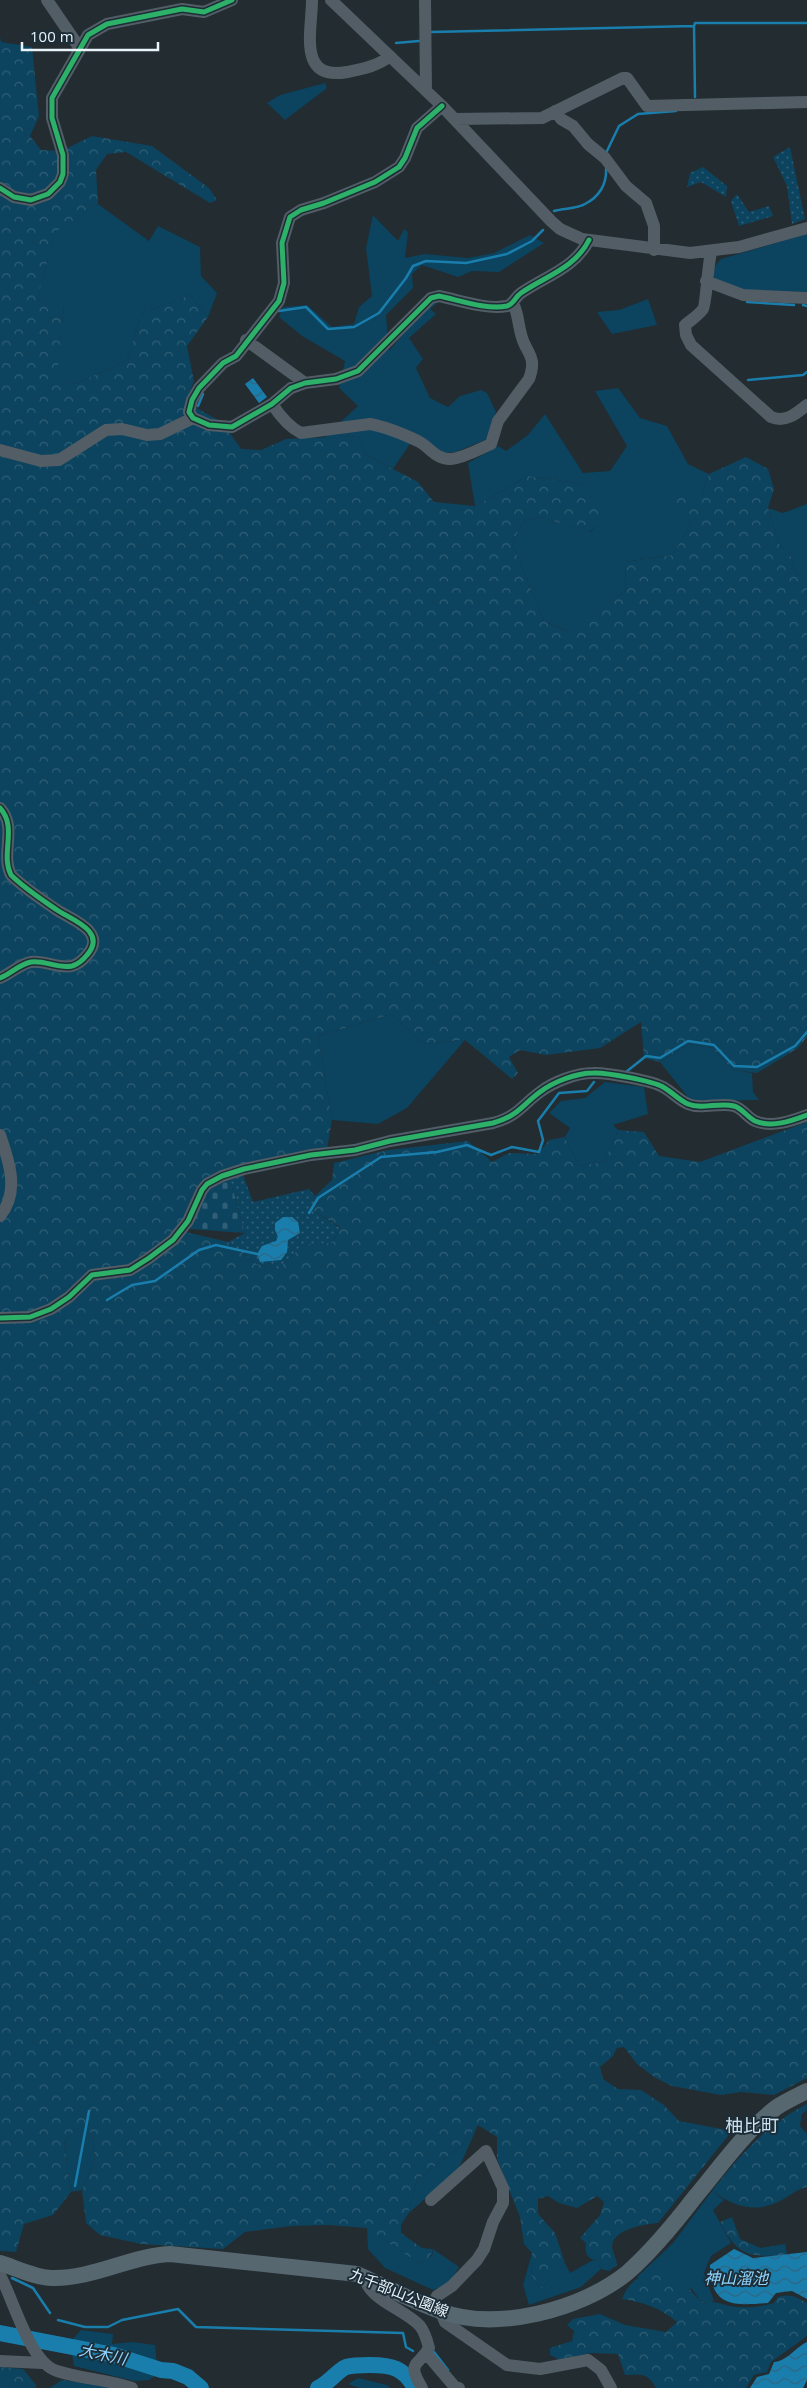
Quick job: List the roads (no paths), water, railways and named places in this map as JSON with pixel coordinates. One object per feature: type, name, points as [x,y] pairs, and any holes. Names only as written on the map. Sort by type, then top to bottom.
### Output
[{"type":"main road","name":"九千部山公園線","points":[[0,2263],[50,2278],[70,2277],[151,2255],[170,2254],[315,2270],[343,2271],[365,2278],[436,2310],[471,2318],[519,2317],[565,2306],[607,2286],[626,2273],[682,2214],[747,2134],[778,2106],[807,2091]]},
{"type":"street","points":[[47,0],[79,47]]},
{"type":"street","points":[[0,188],[14,197],[31,200],[48,194],[60,182],[63,174],[63,155],[52,118],[52,98],[79,47],[88,35],[100,27],[182,5],[204,12],[232,0]]},
{"type":"street","points":[[312,0],[309,50],[314,63],[326,73],[332,74],[359,70],[373,66],[390,56]]},
{"type":"street","points":[[331,0],[442,106],[550,221],[572,236],[654,250],[711,252],[739,247],[807,228]]},
{"type":"street","points":[[425,0],[426,90]]},
{"type":"street","points":[[455,120],[542,118],[623,78],[627,78],[647,106],[807,102]]},
{"type":"street","points":[[442,106],[417,128],[406,158],[400,167],[375,182],[290,216],[282,243],[283,292],[279,301],[246,340],[236,356],[223,363],[199,388],[192,400],[189,412],[193,418],[209,425],[232,426],[272,404],[291,388],[305,383],[336,379],[358,371],[431,298],[439,296],[491,306],[507,306],[513,303],[518,294],[566,266],[582,254],[589,240]]},
{"type":"street","points":[[555,111],[605,158],[626,186],[646,203],[654,226],[654,250]]},
{"type":"street","points":[[711,252],[703,309],[685,325],[686,335],[691,345],[771,417],[782,420],[796,415],[807,405]]},
{"type":"street","points":[[706,281],[743,295],[807,298]]},
{"type":"street","points":[[272,404],[295,430],[301,433],[375,425],[420,442],[439,458],[450,460],[459,458],[491,444],[498,421],[529,379],[532,371],[531,353],[521,335],[513,303]]},
{"type":"street","points":[[246,340],[305,383]]},
{"type":"street","points":[[0,450],[41,461],[59,460],[106,430],[122,429],[146,436],[160,434],[193,418]]},
{"type":"street","points":[[0,808],[8,822],[6,867],[11,875],[59,911],[87,928],[92,938],[91,950],[80,963],[73,966],[58,966],[30,962],[0,978]]},
{"type":"street","points":[[0,1318],[30,1317],[51,1308],[69,1297],[92,1275],[130,1270],[149,1258],[173,1240],[188,1222],[202,1190],[207,1184],[222,1176],[244,1169],[311,1155],[355,1150],[390,1141],[477,1127],[507,1119],[524,1108],[538,1093],[549,1086],[579,1075],[594,1073],[650,1081],[662,1086],[689,1104],[726,1104],[736,1107],[756,1121],[772,1124],[789,1122],[807,1115]]},
{"type":"street","points":[[0,1135],[10,1166],[11,1182],[8,1205],[0,1216]]},
{"type":"street","points":[[431,2200],[486,2150],[504,2188],[503,2204],[493,2222],[484,2249],[478,2260],[452,2286],[437,2296],[436,2310],[445,2322],[507,2365],[540,2369],[588,2360],[601,2370],[611,2388]]},
{"type":"street","points":[[0,2275],[32,2349],[42,2363],[56,2371],[113,2381],[132,2388]]},
{"type":"street","points":[[365,2278],[370,2289],[420,2327],[429,2348],[426,2354],[417,2360],[414,2368],[415,2375],[422,2388]]},
{"type":"street","points":[[426,2354],[454,2386],[459,2388]]},
{"type":"street","points":[[0,2361],[42,2363]]},
{"type":"water","points":[[253,378],[267,397],[259,403],[245,384]]},
{"type":"water","points":[[283,1217],[292,1217],[298,1222],[300,1233],[288,1240],[287,1252],[281,1260],[260,1262],[257,1254],[262,1246],[276,1241],[278,1237],[275,1223]]},
{"type":"water","name":"神山溜池","points":[[734,2249],[753,2258],[807,2252],[807,2299],[792,2291],[776,2293],[768,2303],[745,2304],[726,2301],[714,2289],[710,2265]]},
{"type":"water","points":[[807,2342],[807,2380],[803,2388],[750,2388],[757,2377],[769,2374],[774,2362],[783,2360]]},
{"type":"waterway","points":[[431,32],[694,26],[695,23],[807,23]]},
{"type":"waterway","points":[[694,26],[695,97]]},
{"type":"waterway","points":[[396,43],[419,41]]},
{"type":"waterway","points":[[607,151],[619,126],[638,114],[676,111]]},
{"type":"waterway","points":[[554,211],[582,206],[594,198],[601,190],[605,180],[606,169]]},
{"type":"waterway","points":[[279,311],[306,307],[328,329],[354,327],[379,313],[413,266],[426,261],[466,263],[507,254],[532,241],[543,230]]},
{"type":"waterway","points":[[747,302],[794,305]]},
{"type":"waterway","points":[[803,305],[807,306]]},
{"type":"waterway","points":[[748,380],[803,375],[807,372]]},
{"type":"waterway","points":[[198,406],[203,394]]},
{"type":"waterway","points":[[626,1072],[646,1056],[660,1058],[688,1041],[714,1045],[734,1066],[757,1067],[795,1046],[807,1032]]},
{"type":"waterway","points":[[309,1213],[318,1198],[381,1157],[437,1152],[467,1145],[491,1155],[512,1147],[539,1152],[543,1140],[538,1121],[559,1093],[587,1091],[594,1082]]},
{"type":"waterway","points":[[107,1300],[132,1285],[155,1281],[199,1250],[216,1245],[257,1254]]},
{"type":"waterway","points":[[75,2186],[89,2111]]},
{"type":"waterway","points":[[12,2278],[33,2288],[50,2313]]},
{"type":"waterway","points":[[58,2320],[85,2327],[108,2327],[122,2320],[178,2309],[196,2327],[403,2333],[406,2347],[413,2351]]},
{"type":"waterway","name":"大木川","points":[[0,2333],[114,2355],[161,2370],[173,2371],[188,2377],[201,2388]]},
{"type":"waterway","points":[[434,2352],[448,2370]]},
{"type":"waterway","name":"大木川","points":[[318,2388],[339,2371],[355,2365],[385,2366],[397,2369],[411,2381],[415,2388]]},
{"type":"district","name":"柚比町","points":[[752,2126]]}]
